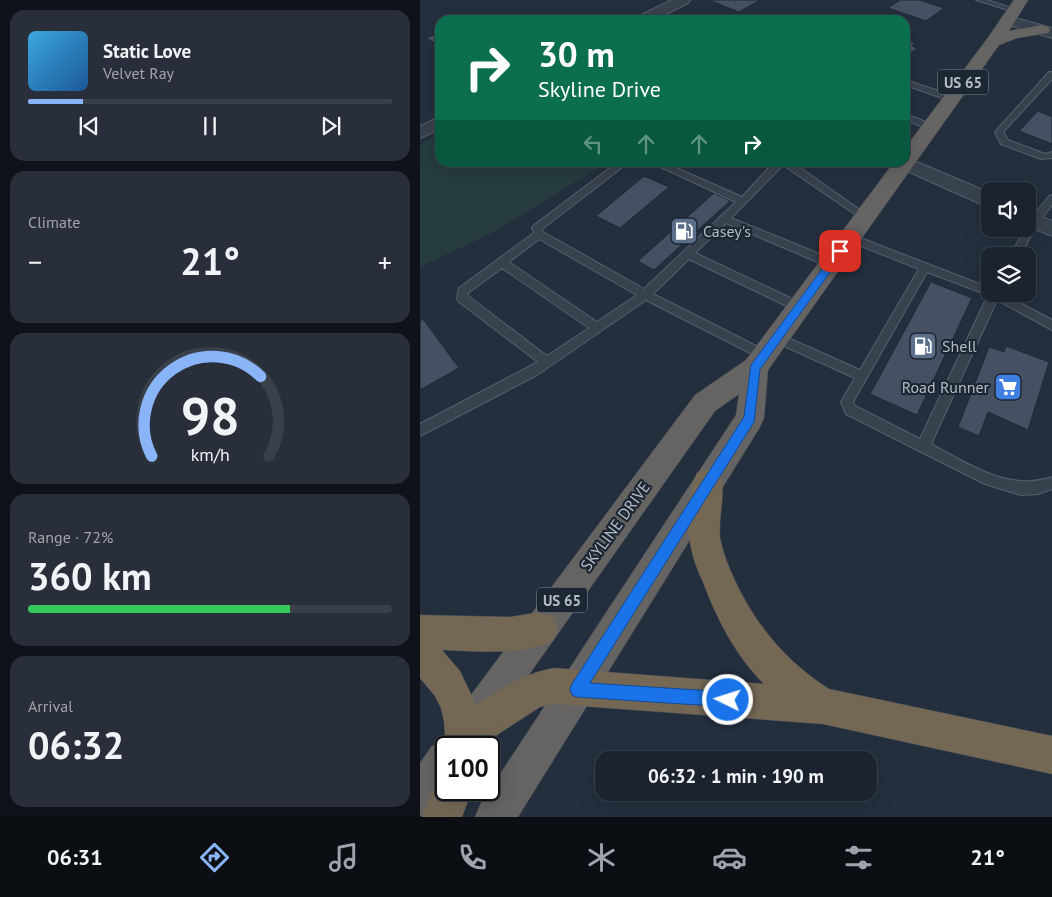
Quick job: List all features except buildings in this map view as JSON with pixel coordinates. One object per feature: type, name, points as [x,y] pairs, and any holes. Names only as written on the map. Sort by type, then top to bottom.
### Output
[{"type":"highway","name":"SKYLINE DRIVE","points":[[910,155],[992,42],[1022,7]]},
{"type":"highway","points":[[992,42],[1014,34],[1049,28]]},
{"type":"highway","name":"SKYLINE DRIVE","points":[[466,736],[705,403],[765,354],[901,167]]},
{"type":"highway","points":[[495,817],[750,418],[765,354]]},
{"type":"highway","points":[[708,483],[705,540],[726,602],[748,638],[768,663],[802,694],[822,706]]},
{"type":"highway","points":[[420,632],[510,634],[541,630]]},
{"type":"highway","points":[[420,654],[440,675],[458,702],[458,736]]},
{"type":"highway","points":[[472,736],[533,690],[554,686],[822,706],[1052,755]]},
{"type":"highway","name":"SKYLINE DRIVE","points":[[420,796],[435,777]]},
{"type":"highway","points":[[442,817],[448,801]]},
{"type":"street","points":[[652,15],[683,0]]},
{"type":"street","points":[[1022,7],[1049,28]]},
{"type":"street","points":[[420,133],[435,125]]},
{"type":"street","points":[[910,162],[981,198]]},
{"type":"lane","points":[[979,0],[1022,7]]},
{"type":"lane","points":[[1052,74],[999,132],[1004,142],[1044,157],[1052,155]]},
{"type":"lane","points":[[910,84],[952,98]]},
{"type":"lane","points":[[910,118],[931,127]]},
{"type":"lane","points":[[618,167],[536,228],[539,234],[645,295],[765,354],[863,376]]},
{"type":"lane","points":[[665,167],[743,201]]},
{"type":"lane","points":[[420,430],[534,372],[596,327],[645,295],[743,201],[775,167]]},
{"type":"lane","points":[[792,167],[865,217]]},
{"type":"lane","points":[[1021,247],[1038,223],[1052,198]]},
{"type":"lane","points":[[725,218],[832,264]]},
{"type":"lane","points":[[539,234],[463,291],[462,298],[546,362]]},
{"type":"lane","points":[[850,238],[981,288]]},
{"type":"lane","points":[[687,254],[800,307]]},
{"type":"lane","points":[[501,262],[596,327]]},
{"type":"lane","points":[[925,267],[847,402],[850,410],[985,477],[1012,488],[1033,488],[1052,483]]},
{"type":"lane","points":[[920,445],[925,443],[989,302]]},
{"type":"lane","points":[[1010,302],[1052,326]]},
{"type":"green space","points":[[435,137],[435,167],[600,167],[496,231],[420,267],[420,145]]},
{"type":"place","name":"Casey's","points":[[684,231]]},
{"type":"place","name":"Shell","points":[[923,346]]},
{"type":"place","name":"Road Runner","points":[[1008,387]]},
{"type":"route","points":[[728,700],[577,689],[750,418],[755,368],[840,251]]}]
